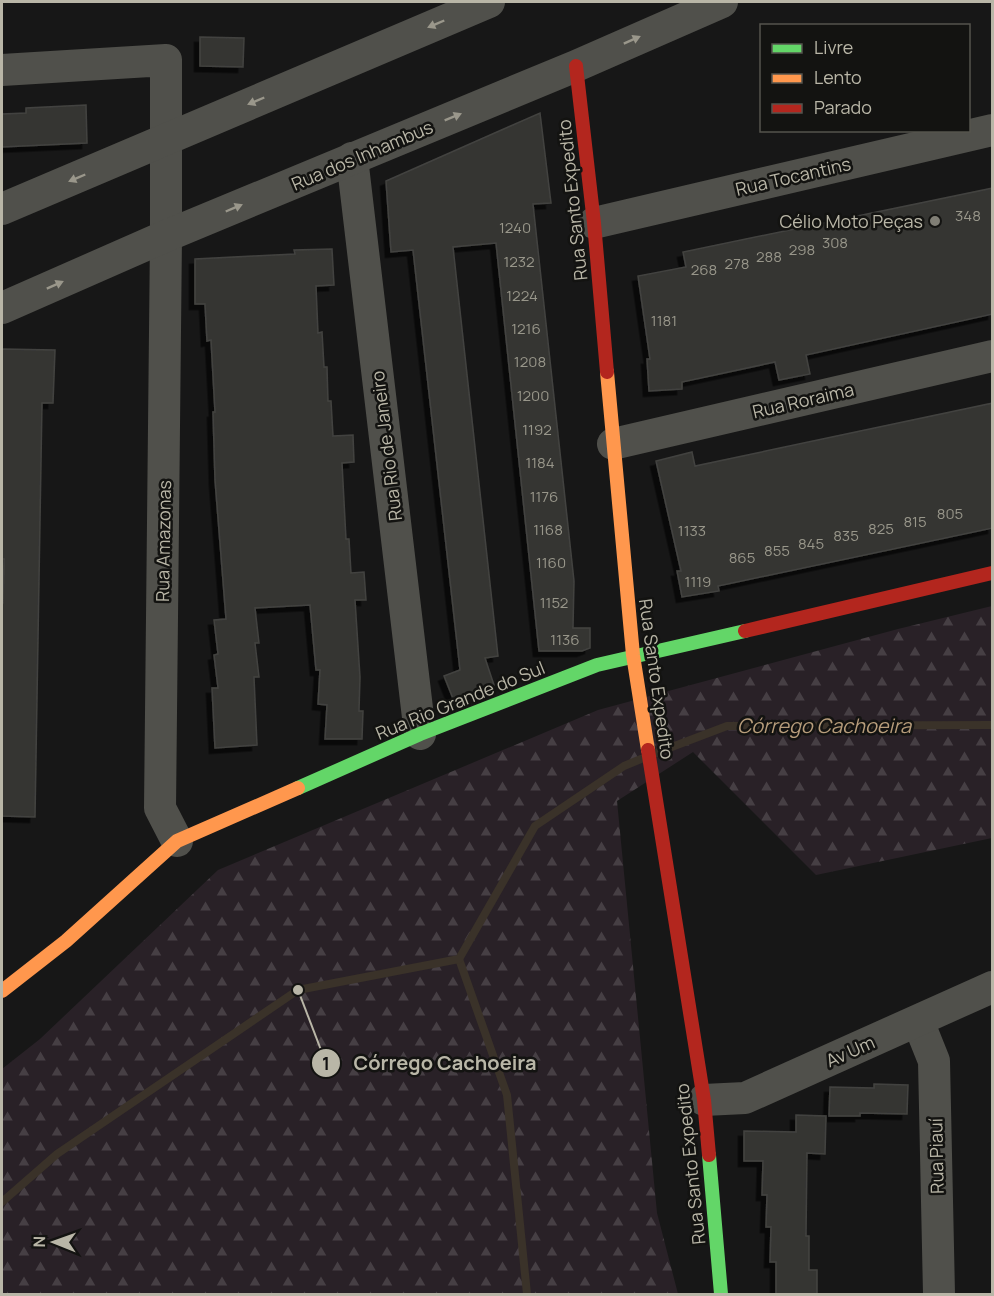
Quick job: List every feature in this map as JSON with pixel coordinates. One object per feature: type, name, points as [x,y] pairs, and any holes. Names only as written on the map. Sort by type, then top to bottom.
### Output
[{"type":"street","points":[[2,209],[489,2]]},
{"type":"street","name":"Rua dos Inhambus","points":[[2,308],[166,236],[576,66],[722,2]]},
{"type":"street","name":"Rua Amazonas","points":[[2,70],[166,60],[160,808],[177,841]]},
{"type":"street","name":"Rua Santo Expedito","points":[[576,66],[594,223],[633,656],[704,1100],[721,1294]]},
{"type":"street","name":"Rua Tocantins","points":[[594,223],[993,130]]},
{"type":"street","name":"Rua Rio de Janeiro","points":[[352,158],[420,734]]},
{"type":"street","name":"Rua Roraima","points":[[613,444],[993,356]]},
{"type":"street","name":"Rua Rio Grande do Sul","points":[[2,991],[66,941],[177,841],[420,734],[597,665],[993,573]]},
{"type":"street","name":"Av Um","points":[[704,1100],[745,1098],[993,987]]},
{"type":"street","name":"Rua Piauí","points":[[918,1021],[934,1061],[939,1294]]},
{"type":"green space","points":[[992,606],[992,838],[816,875],[693,752],[617,801],[657,1213],[678,1294],[2,1294],[2,1069],[40,1039],[218,870],[598,710]]},
{"type":"building","points":[[200,37],[244,38],[243,67],[200,66]]},
{"type":"building","points":[[86,105],[87,143],[2,147],[2,114],[26,113],[26,108]]},
{"type":"building","points":[[540,113],[551,203],[533,204],[574,581],[573,628],[590,628],[590,648],[582,651],[539,651],[496,243],[453,247],[498,656],[485,658],[494,685],[454,701],[444,676],[460,670],[413,250],[391,252],[386,181]]},
{"type":"building","points":[[993,188],[993,314],[806,355],[810,374],[779,380],[775,362],[682,382],[682,389],[649,391],[647,359],[650,359],[638,276],[686,267],[683,252]]},
{"type":"building","points":[[332,249],[334,285],[316,286],[318,333],[322,332],[333,436],[353,435],[354,462],[342,463],[346,539],[349,539],[351,573],[364,572],[366,600],[355,600],[360,677],[359,711],[363,711],[362,739],[325,739],[327,705],[318,704],[320,670],[316,670],[310,605],[255,608],[259,643],[255,643],[259,677],[254,677],[257,745],[215,748],[212,688],[218,688],[214,655],[218,654],[214,620],[226,619],[215,480],[213,412],[215,412],[211,340],[207,341],[205,304],[195,304],[195,259],[295,254],[294,250]]},
{"type":"building","points":[[2,349],[55,350],[53,403],[42,403],[35,817],[2,816],[4,559],[2,559]]},
{"type":"building","points":[[993,403],[993,528],[718,586],[719,591],[682,597],[677,571],[681,571],[656,461],[692,452],[695,466]]},
{"type":"building","points":[[874,1084],[908,1085],[907,1114],[860,1113],[860,1116],[829,1116],[830,1087],[874,1088]]},
{"type":"building","points":[[796,1115],[826,1116],[825,1154],[807,1153],[806,1236],[809,1236],[809,1270],[817,1270],[817,1294],[776,1294],[776,1262],[770,1262],[771,1227],[766,1227],[767,1195],[762,1195],[763,1161],[744,1161],[744,1131],[796,1132]]},
{"type":"waterway","name":"Córrego Cachoeira","points":[[656,753],[727,726],[992,725]]},
{"type":"waterway","name":"Córrego Cachoeira","points":[[2,1202],[57,1154],[298,990],[459,959],[535,826],[624,766],[641,759]]},
{"type":"waterway","points":[[459,959],[507,1095],[527,1294]]},
{"type":"traffic: fast","points":[[298,788],[420,734],[597,665],[745,631]]},
{"type":"traffic: fast","points":[[709,1155],[721,1294]]},
{"type":"traffic: slow","points":[[607,372],[633,655],[648,750]]},
{"type":"traffic: slow","points":[[2,991],[66,941],[177,841],[298,788]]},
{"type":"traffic: jam","points":[[576,66],[594,223],[607,372]]},
{"type":"traffic: jam","points":[[745,631],[992,573]]},
{"type":"traffic: jam","points":[[648,750],[704,1100],[709,1155]]},
{"type":"place","name":"Célio Moto Peças","points":[[935,221]]},
{"type":"place","name":"Córrego Cachoeira","points":[[298,990]]}]
